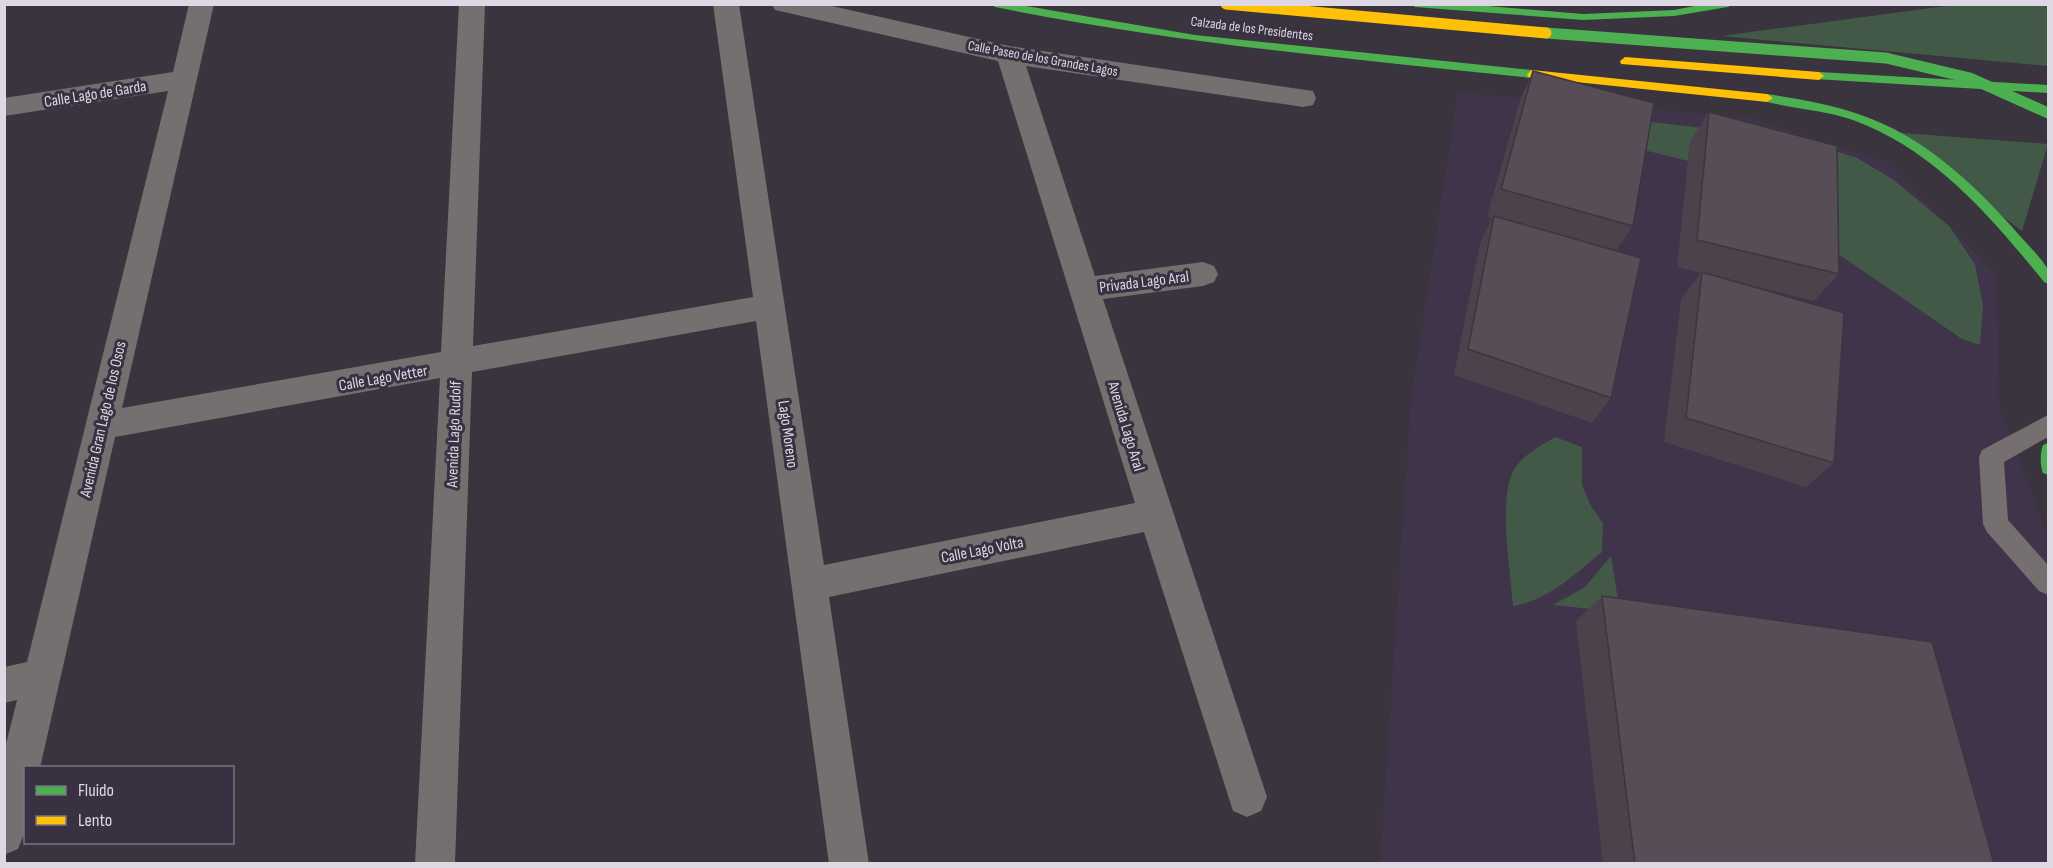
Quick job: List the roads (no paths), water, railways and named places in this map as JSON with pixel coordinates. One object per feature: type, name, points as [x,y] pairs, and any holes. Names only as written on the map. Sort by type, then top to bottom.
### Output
[{"type":"highway","name":"Calzada de los Presidentes","points":[[995,4],[1050,16],[1212,40],[1436,64]]},
{"type":"highway","points":[[1226,4],[1391,21],[1886,57],[1929,64],[1974,78],[2049,113]]},
{"type":"highway","points":[[1415,4],[1583,17],[1674,13],[1728,4]]},
{"type":"highway","points":[[1436,64],[1497,55]]},
{"type":"highway","points":[[1606,60],[1838,78],[2049,89]]},
{"type":"highway","points":[[1436,64],[1808,102],[1867,120],[1920,148],[1964,179],[2001,218],[2049,279]]},
{"type":"highway","points":[[2049,449],[2049,469]]},
{"type":"street","name":"Avenida Gran Lago de los Osos","points":[[4,835],[202,4]]},
{"type":"street","name":"Avenida Lago Rudolf","points":[[435,864],[472,4]]},
{"type":"street","name":"Lago Moreno","points":[[726,4],[849,864]]},
{"type":"street","name":"Calle Paseo de los Grandes Lagos","points":[[784,4],[1009,55],[1304,98]]},
{"type":"street","name":"Avenida Lago Aral","points":[[1009,55],[1085,289],[1154,514],[1247,796]]},
{"type":"street","name":"Calle Lago de Garda","points":[[4,107],[185,80]]},
{"type":"street","name":"Privada Lago Aral","points":[[1085,289],[1203,274]]},
{"type":"street","name":"Calle Lago Vetter","points":[[100,426],[771,306]]},
{"type":"street","name":"Calle Lago Volta","points":[[810,584],[1154,514]]},
{"type":"street","points":[[4,685],[41,677]]},
{"type":"lane","points":[[2049,425],[1991,457],[1996,524],[2049,583]]}]
